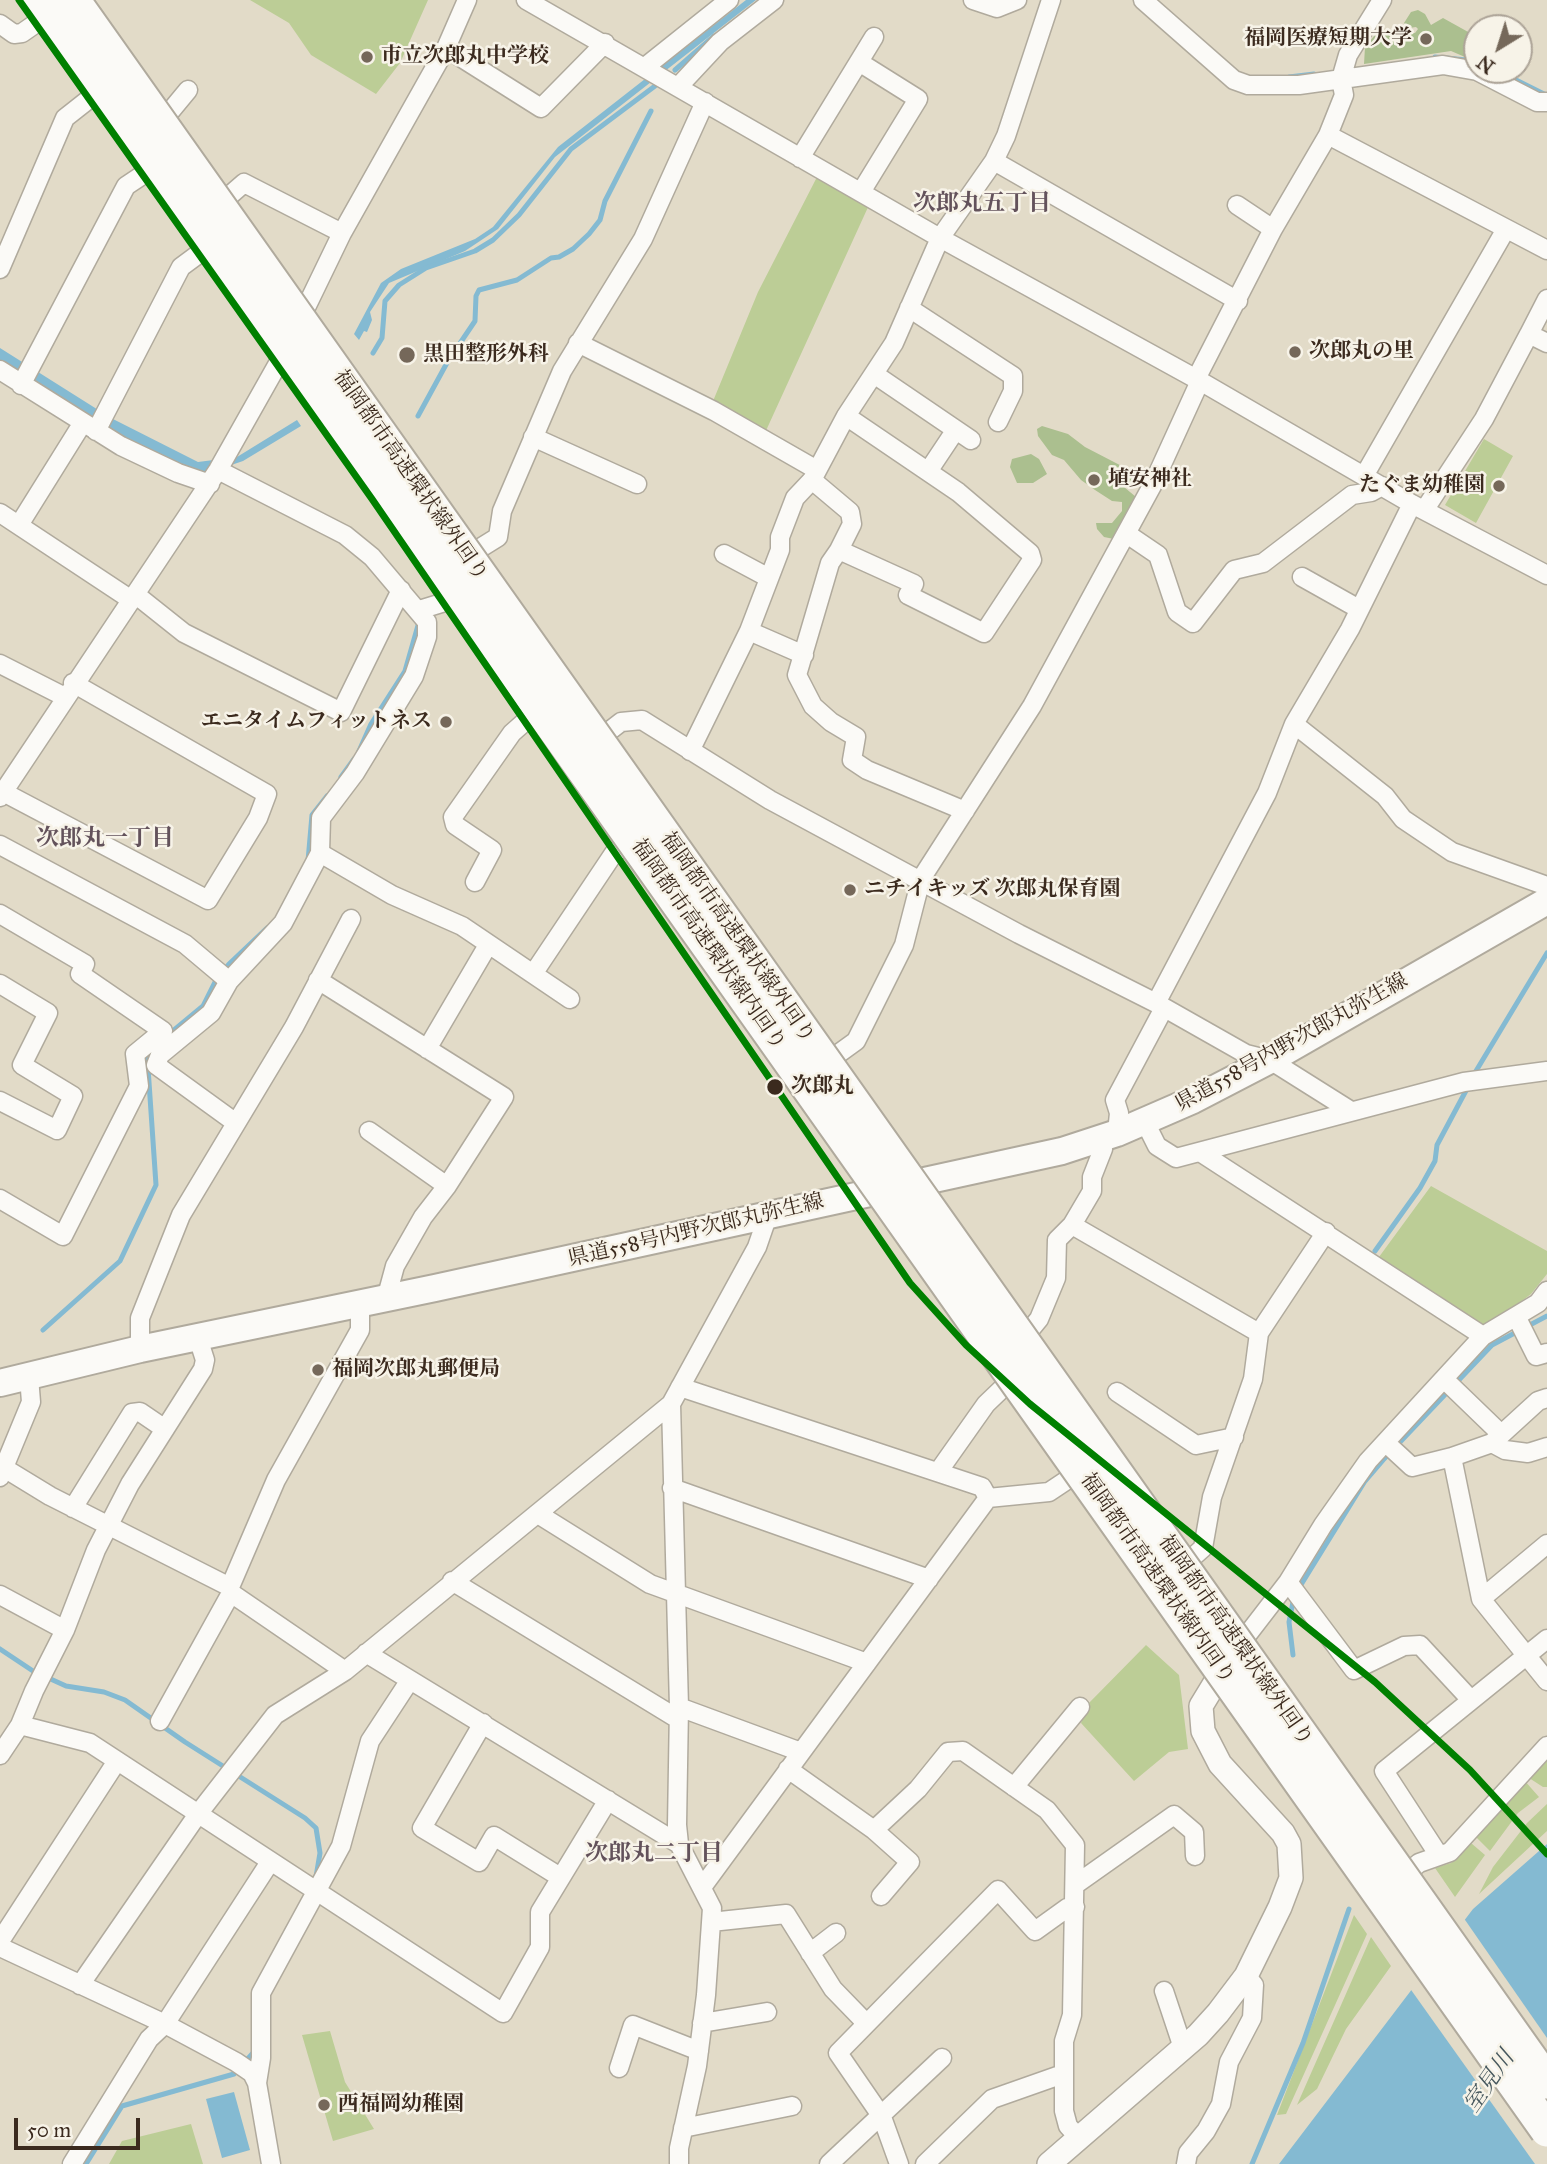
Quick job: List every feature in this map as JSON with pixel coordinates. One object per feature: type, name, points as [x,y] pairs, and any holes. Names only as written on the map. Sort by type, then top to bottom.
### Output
[{"type":"highway","name":"福岡都市高速環状線外回り","points":[[73,0],[1547,2082]]},
{"type":"highway","name":"福岡都市高速環状線内回り","points":[[42,8],[1547,2130]]},
{"type":"main road","name":"県道558号内野次郎丸弥生線","points":[[0,1383],[140,1349],[386,1299],[1062,1151],[1109,1136],[1193,1100],[1270,1060],[1547,901]]},
{"type":"street","points":[[0,664],[69,690],[267,794],[258,818],[208,900],[1,794],[69,690],[132,596],[214,477],[284,353],[342,233],[446,48],[467,0]]},
{"type":"street","points":[[526,0],[940,238],[1198,380],[1382,486],[1547,575]]},
{"type":"street","points":[[645,67],[729,0]]},
{"type":"street","points":[[678,87],[720,42],[774,0]]},
{"type":"street","points":[[973,0],[998,8],[1017,0]]},
{"type":"street","points":[[690,751],[749,631],[795,498],[815,475],[846,416],[894,343],[940,238],[994,161],[1006,136],[1051,0]]},
{"type":"street","points":[[1143,0],[1234,80],[1248,85],[1299,85],[1443,65],[1477,71],[1537,102],[1547,102]]},
{"type":"street","points":[[827,1062],[856,1041],[904,945],[921,879],[1032,706],[1127,534],[1198,380],[1273,229],[1328,135],[1344,95],[1342,79],[1348,55],[1382,0]]},
{"type":"street","points":[[0,24],[14,34],[22,33],[42,8]]},
{"type":"street","points":[[800,158],[874,37]]},
{"type":"street","points":[[446,48],[541,108],[605,43]]},
{"type":"street","points":[[859,62],[918,99],[861,192]]},
{"type":"street","points":[[164,120],[188,90]]},
{"type":"street","points":[[0,270],[65,118],[98,92]]},
{"type":"street","points":[[469,555],[498,537],[502,511],[533,437],[578,343],[643,239],[705,102]]},
{"type":"street","points":[[1328,135],[1547,250]]},
{"type":"street","points":[[994,161],[1238,301]]},
{"type":"street","points":[[21,385],[126,186],[153,168]]},
{"type":"street","points":[[222,204],[244,183],[342,233]]},
{"type":"street","points":[[1237,205],[1273,229]]},
{"type":"street","points":[[1364,475],[1506,229]]},
{"type":"street","points":[[19,525],[108,408],[181,267],[208,247]]},
{"type":"street","points":[[1026,1336],[1039,1319],[1056,1278],[1057,1240],[1072,1225],[1092,1191],[1093,1177],[1119,1112],[1115,1100],[1267,793],[1294,724],[1419,506],[1484,419],[1547,299]]},
{"type":"street","points":[[909,308],[1013,376],[1013,391],[998,422]]},
{"type":"street","points":[[1529,334],[1547,343]]},
{"type":"street","points":[[578,343],[714,411],[815,475],[850,512],[852,524],[830,563],[797,675],[813,706],[831,722],[856,737],[852,760],[867,770],[965,811]]},
{"type":"street","points":[[0,370],[92,427],[177,474],[214,477],[345,535],[372,557],[427,622],[427,637],[414,676],[355,773],[321,818],[320,853],[283,923],[222,976],[211,1013],[160,1055],[156,1065],[236,1123]]},
{"type":"street","points":[[874,374],[963,435],[929,470]]},
{"type":"street","points":[[839,550],[914,584],[908,595],[984,633],[1032,560],[1030,553],[929,470],[846,416]]},
{"type":"street","points":[[533,437],[637,484]]},
{"type":"street","points":[[1127,534],[1146,544],[1158,555],[1177,612],[1193,623],[1234,570],[1263,563],[1352,495],[1371,492],[1382,486]]},
{"type":"street","points":[[0,513],[132,596],[184,633],[341,712],[401,590]]},
{"type":"street","points":[[724,554],[769,578]]},
{"type":"street","points":[[1302,578],[1359,609]]},
{"type":"street","points":[[419,610],[458,598]]},
{"type":"street","points":[[749,631],[804,655]]},
{"type":"street","points":[[475,882],[492,850],[454,825],[453,817],[512,733],[538,710]]},
{"type":"street","points":[[598,739],[621,722],[642,720],[781,807],[1246,1054],[1270,1060],[1351,1111]]},
{"type":"street","points":[[1294,724],[1385,796],[1403,819],[1452,852],[1547,886]]},
{"type":"street","points":[[533,974],[614,853],[629,841]]},
{"type":"street","points":[[0,845],[185,944],[222,976]]},
{"type":"street","points":[[320,853],[393,895],[462,926],[570,999]]},
{"type":"street","points":[[0,914],[85,964],[80,974],[163,1031],[135,1054],[139,1086],[63,1236],[0,1199]]},
{"type":"street","points":[[140,1349],[140,1318],[181,1215],[351,919]]},
{"type":"street","points":[[427,1049],[488,945]]},
{"type":"street","points":[[318,980],[504,1097],[447,1186],[423,1217],[395,1266],[386,1299]]},
{"type":"street","points":[[0,984],[48,1013],[22,1065],[73,1096],[57,1130],[0,1101]]},
{"type":"street","points":[[1144,1120],[1157,1146],[1176,1158],[1203,1154],[1351,1111],[1471,1081],[1547,1071]]},
{"type":"street","points":[[369,1131],[447,1186]]},
{"type":"street","points":[[1203,1154],[1483,1336]]},
{"type":"street","points":[[80,1985],[198,1814],[275,1715],[345,1671],[671,1404],[757,1247],[768,1215]]},
{"type":"street","points":[[1072,1225],[1259,1333]]},
{"type":"street","points":[[1185,1564],[1203,1548],[1212,1497],[1253,1379],[1259,1333],[1326,1232]]},
{"type":"street","points":[[1049,2164],[1183,2048],[1218,2013],[1246,1976],[1280,1907],[1292,1866],[1289,1844],[1283,1833],[1220,1764],[1203,1731],[1201,1706],[1217,1676],[1288,1582],[1323,1525],[1368,1461],[1483,1336],[1517,1318],[1538,1303],[1547,1291]]},
{"type":"street","points":[[160,1721],[231,1590],[276,1480],[359,1330],[360,1304]]},
{"type":"street","points":[[1517,1318],[1536,1356],[1547,1353]]},
{"type":"street","points":[[0,1755],[20,1725],[65,1630],[108,1526],[130,1484],[203,1369],[205,1360],[198,1338]]},
{"type":"street","points":[[29,1377],[32,1402],[2,1472],[231,1590],[345,1671]]},
{"type":"street","points":[[1444,1379],[1459,1393],[1504,1450],[1528,1453],[1547,1447]]},
{"type":"street","points":[[938,1472],[986,1404],[1009,1382]]},
{"type":"street","points":[[680,1387],[938,1472],[982,1488],[988,1498]]},
{"type":"street","points":[[1117,1392],[1196,1445],[1234,1437]]},
{"type":"street","points":[[1386,1443],[1412,1467],[1452,1457],[1496,1438],[1538,1401],[1547,1398]]},
{"type":"street","points":[[671,1404],[680,1844],[712,1908],[699,2051],[683,2128],[679,2164]]},
{"type":"street","points":[[73,1508],[132,1413],[140,1412],[165,1429]]},
{"type":"street","points":[[1452,1457],[1481,1599],[1547,1681]]},
{"type":"street","points":[[703,1886],[988,1498],[1049,1492],[1076,1474]]},
{"type":"street","points":[[672,1488],[929,1579]]},
{"type":"street","points":[[538,1514],[650,1584],[867,1663]]},
{"type":"street","points":[[1481,1599],[1547,1544]]},
{"type":"street","points":[[452,1581],[678,1713],[801,1752]]},
{"type":"street","points":[[1288,1582],[1354,1670],[1404,1646],[1420,1645],[1471,1700]]},
{"type":"street","points":[[0,1595],[65,1630]]},
{"type":"street","points":[[1438,1854],[1384,1771],[1547,1639]]},
{"type":"street","points":[[366,1653],[680,1844]]},
{"type":"street","points":[[271,2164],[255,2078],[261,2058],[261,1993],[311,1889],[341,1846],[370,1741],[410,1679]]},
{"type":"street","points":[[1014,1787],[1080,1707]]},
{"type":"street","points":[[483,1723],[422,1828],[479,1861],[494,1836],[560,1877]]},
{"type":"street","points":[[20,1725],[90,1743],[503,2013],[540,1947],[540,1912],[608,1800]]},
{"type":"street","points":[[1407,1873],[1419,1863],[1438,1854],[1450,1852],[1547,1746]]},
{"type":"street","points":[[874,1830],[918,1789],[948,1752],[963,1751],[1046,1810],[1076,1845],[1072,2015],[1064,2041],[1063,2074],[1064,2111],[1068,2126],[1079,2138]]},
{"type":"street","points":[[0,1941],[117,1761]]},
{"type":"street","points":[[788,1769],[874,1830],[910,1862],[881,1896]]},
{"type":"street","points":[[1075,1885],[1174,1815],[1194,1832],[1195,1856]]},
{"type":"street","points":[[72,2164],[149,2039],[165,2024],[270,1862]]},
{"type":"street","points":[[899,2164],[882,2117],[838,2053],[998,1890],[1035,1931],[1067,1908],[1075,1907]]},
{"type":"street","points":[[711,1922],[786,1914],[833,1989],[866,2023]]},
{"type":"street","points":[[810,1953],[836,1933]]},
{"type":"street","points":[[0,1947],[165,2024],[236,2062],[255,2078]]},
{"type":"street","points":[[1185,2164],[1188,2153],[1206,2131],[1220,2104],[1229,2062],[1252,2018],[1254,1985],[1246,1976]]},
{"type":"street","points":[[1164,1991],[1183,2048]]},
{"type":"street","points":[[702,2023],[767,2012]]},
{"type":"street","points":[[619,2068],[633,2025],[699,2051]]},
{"type":"street","points":[[829,2164],[942,2058]]},
{"type":"street","points":[[925,2164],[992,2099],[1063,2074]]},
{"type":"street","points":[[683,2128],[792,2106]]},
{"type":"green space","name":"市立次郎丸中学校","points":[[250,0],[428,0],[400,63],[376,94],[311,55],[289,23]]},
{"type":"green space","points":[[1418,10],[1425,14],[1431,25],[1443,18],[1463,29],[1463,56],[1451,51],[1364,64],[1365,47],[1380,29],[1390,36],[1402,28],[1407,33],[1415,33],[1418,29],[1416,27],[1409,28],[1404,23],[1411,12]]},
{"type":"green space","points":[[817,177],[869,205],[764,435],[711,406],[758,292]]},
{"type":"green space","points":[[1042,426],[1068,434],[1085,447],[1139,475],[1138,484],[1127,481],[1124,487],[1136,497],[1114,539],[1104,537],[1097,529],[1096,523],[1112,523],[1122,511],[1122,502],[1112,501],[1095,490],[1081,480],[1064,460],[1052,455],[1038,436],[1037,429]]},
{"type":"green space","points":[[1484,439],[1513,456],[1476,523],[1445,505]]},
{"type":"green space","points":[[1031,454],[1039,459],[1047,474],[1033,483],[1017,483],[1010,467],[1012,459]]},
{"type":"green space","points":[[1431,1186],[1547,1251],[1547,1274],[1531,1294],[1485,1329],[1379,1257]]},
{"type":"green space","points":[[1146,1645],[1179,1675],[1188,1749],[1169,1752],[1134,1781],[1081,1723],[1088,1704]]},
{"type":"green space","points":[[1547,1753],[1547,1787],[1543,1787],[1526,1776]]},
{"type":"green space","points":[[1524,1780],[1539,1797],[1518,1813],[1490,1851],[1475,1836]]},
{"type":"green space","points":[[1547,1804],[1547,1831],[1479,1894],[1493,1867],[1527,1823]]},
{"type":"green space","points":[[1471,1843],[1485,1855],[1455,1897],[1435,1868],[1451,1863]]},
{"type":"green space","points":[[1354,1915],[1367,1934],[1286,2114],[1277,2115]]},
{"type":"green space","points":[[1371,1937],[1391,1966],[1346,2029],[1317,2089],[1297,2105]]},
{"type":"green space","points":[[330,2031],[345,2082],[374,2129],[333,2141],[302,2035]]},
{"type":"green space","points":[[191,2124],[203,2164],[109,2164],[122,2141]]},
{"type":"water","points":[[746,0],[756,0],[555,157],[498,229],[465,251],[389,283],[370,312],[372,320],[367,332],[364,331],[359,340],[354,334],[381,283],[401,269],[475,239],[493,227],[558,147]]},
{"type":"water","points":[[0,348],[111,418],[198,462],[237,457],[297,420],[301,426],[243,461],[205,474],[145,450],[90,418],[0,362]]},
{"type":"water","name":"室見川","points":[[1547,1844],[1547,2164],[1279,2164],[1473,1909]]},
{"type":"water","points":[[234,2092],[250,2150],[222,2158],[206,2099]]},
{"type":"pier","points":[[1463,1917],[1547,2038],[1547,2164],[1535,2164],[1409,1987]]},
{"type":"waterway","points":[[675,70],[714,36]]},
{"type":"waterway","points":[[1435,57],[1463,60]]},
{"type":"waterway","points":[[1289,77],[1314,74]]},
{"type":"waterway","points":[[1524,84],[1544,94]]},
{"type":"waterway","points":[[373,353],[382,338],[385,301],[399,285],[426,268],[475,251],[493,240],[519,215],[571,149],[655,86]]},
{"type":"waterway","points":[[418,416],[448,361],[475,321],[476,296],[479,290],[517,280],[551,258],[559,257],[573,249],[589,234],[600,220],[605,201],[651,111]]},
{"type":"waterway","points":[[359,751],[371,724],[405,671],[419,622]]},
{"type":"waterway","points":[[341,777],[354,759]]},
{"type":"waterway","points":[[308,861],[312,815],[327,796]]},
{"type":"waterway","points":[[168,1035],[203,1006],[216,980],[229,964],[267,928]]},
{"type":"waterway","points":[[1473,1076],[1547,953]]},
{"type":"waterway","points":[[43,1330],[120,1261],[156,1185],[147,1053]]},
{"type":"waterway","points":[[1375,1251],[1420,1188],[1435,1161],[1437,1145],[1469,1085]]},
{"type":"waterway","points":[[1299,1588],[1365,1481],[1383,1460],[1492,1345],[1547,1316]]},
{"type":"waterway","points":[[1293,1655],[1289,1622],[1294,1597]]},
{"type":"waterway","points":[[0,1649],[33,1671],[66,1686],[104,1692],[125,1700],[185,1742],[305,1818],[316,1828],[320,1853],[316,1877]]},
{"type":"waterway","points":[[1252,2164],[1303,2043],[1349,1909]]},
{"type":"waterway","points":[[86,2164],[122,2106],[234,2074],[253,2053]]},
{"type":"transit line","name":"N","points":[[19,0],[372,499],[910,1283],[966,1345],[1030,1404],[1375,1682],[1470,1770],[1547,1854]]},
{"type":"place","name":"福岡医療短期大学","points":[[1426,39]]},
{"type":"place","name":"市立次郎丸中学校","points":[[367,57]]},
{"type":"place","name":"次郎丸の里","points":[[1295,352]]},
{"type":"place","name":"黒田整形外科","points":[[407,355]]},
{"type":"place","name":"埴安神社","points":[[1094,480]]},
{"type":"place","name":"たぐま幼稚園","points":[[1499,486]]},
{"type":"place","name":"エニタイムフィットネス","points":[[446,722]]},
{"type":"place","name":"ニチイキッズ 次郎丸保育園","points":[[850,890]]},
{"type":"place","name":"次郎丸","points":[[775,1087]]},
{"type":"place","name":"福岡次郎丸郵便局","points":[[318,1370]]},
{"type":"place","name":"西福岡幼稚園","points":[[324,2105]]},
{"type":"district","name":"次郎丸五丁目","points":[[982,204]]},
{"type":"district","name":"次郎丸一丁目","points":[[105,839]]},
{"type":"district","name":"次郎丸二丁目","points":[[654,1854]]}]
